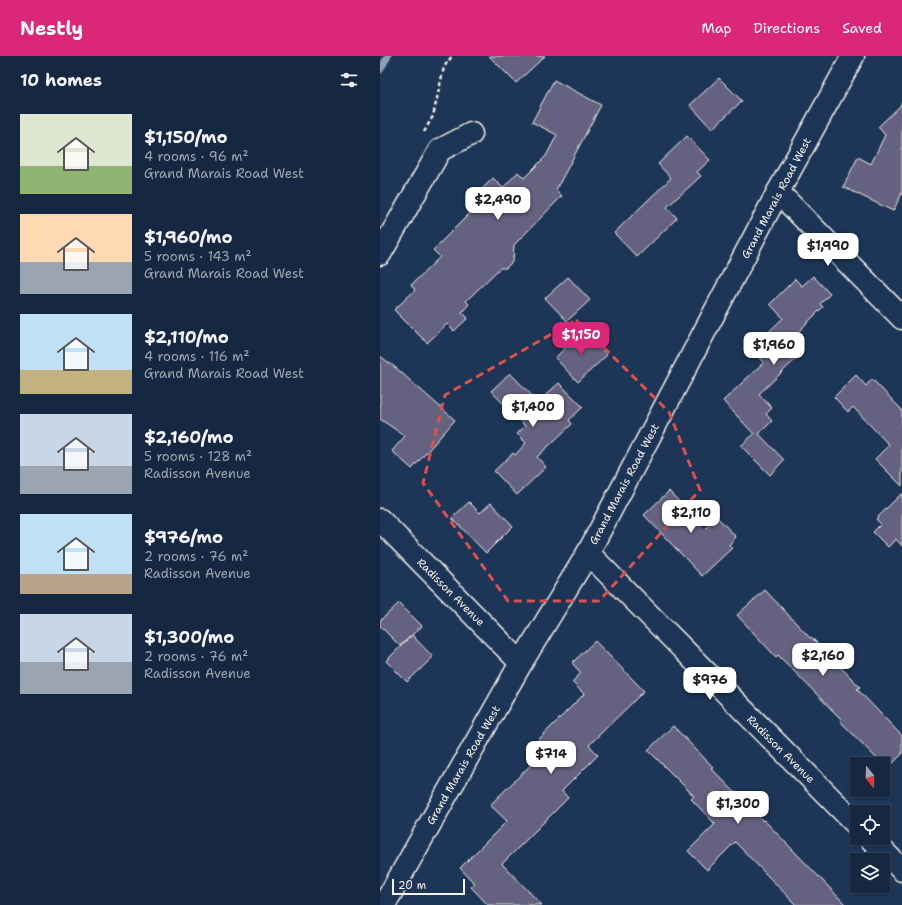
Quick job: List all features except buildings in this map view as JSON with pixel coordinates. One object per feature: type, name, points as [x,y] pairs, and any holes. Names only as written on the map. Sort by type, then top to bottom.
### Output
[{"type":"street","name":"Grand Marais Road West","points":[[389,903],[521,663],[588,553],[778,192],[853,56]]},
{"type":"street","points":[[380,254],[440,150],[471,134]]},
{"type":"street","points":[[778,192],[902,318]]},
{"type":"street","name":"Radisson Avenue","points":[[380,520],[521,663]]},
{"type":"street","name":"Radisson Avenue","points":[[588,553],[850,818]]},
{"type":"street","points":[[877,845],[902,870]]},
{"type":"path","points":[[422,135],[433,116],[444,67],[452,56]]},
{"type":"highlighted area","points":[[576,320],[669,412],[700,490],[599,601],[508,601],[423,483],[445,395]]},
{"type":"waterway","points":[[380,70],[388,56]]}]
